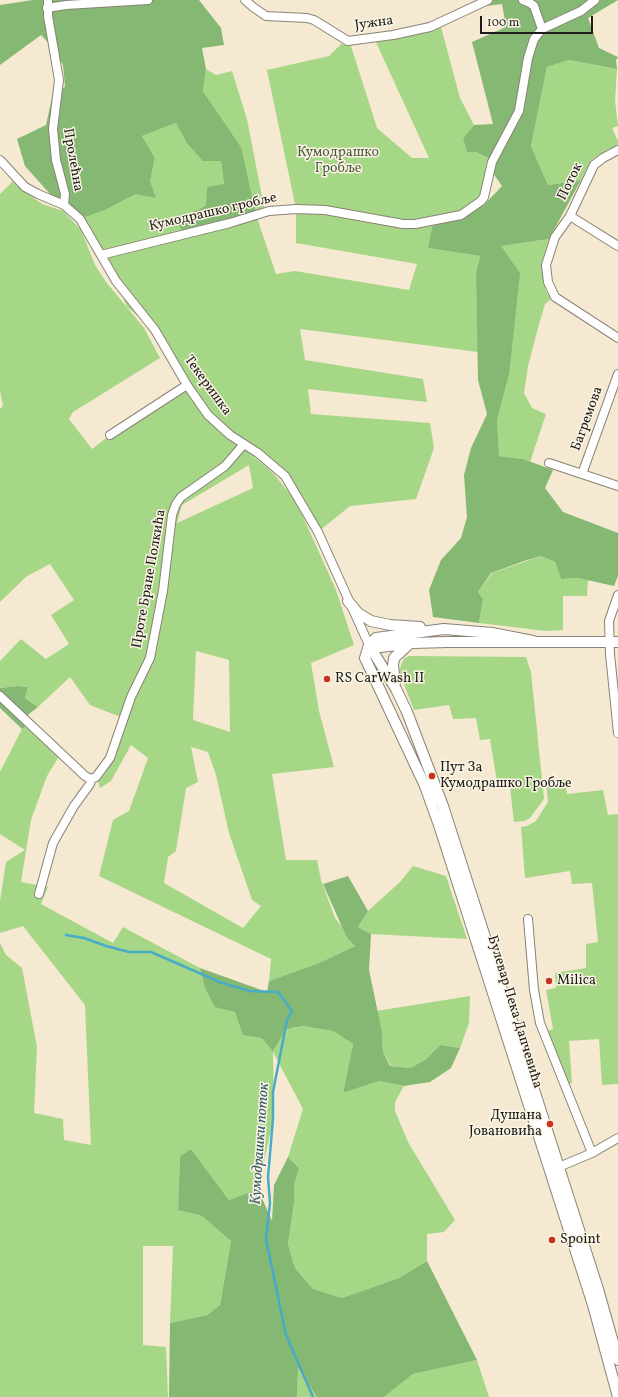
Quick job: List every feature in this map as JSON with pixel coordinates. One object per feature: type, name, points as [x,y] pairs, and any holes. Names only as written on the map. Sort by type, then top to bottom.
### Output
[{"type":"street","points":[[47,4],[66,5],[148,0]]},
{"type":"street","name":"Јужна","points":[[245,0],[253,8],[266,16],[307,18],[314,20],[348,41],[393,35],[430,27],[488,0]]},
{"type":"street","points":[[523,0],[534,6],[542,29],[581,11],[595,0]]},
{"type":"street","name":"Пролећна","points":[[47,4],[59,74],[59,88],[53,129],[56,160],[65,194],[64,205]]},
{"type":"street","name":"Кумодрашко гробље","points":[[101,254],[230,222],[269,210],[296,208],[325,210],[403,224],[416,224],[461,215],[481,201],[492,162],[518,111],[532,44],[542,29]]},
{"type":"street","name":"Поток","points":[[618,150],[594,165],[570,216],[558,232],[547,256],[546,274],[550,290],[555,297],[562,303],[618,338]]},
{"type":"street","name":"Текеришка","points":[[0,160],[12,175],[25,187],[64,205],[80,219],[116,281],[155,330],[187,385],[208,415],[220,427],[271,462],[285,476],[318,532],[369,645]]},
{"type":"street","points":[[570,216],[618,246]]},
{"type":"street","name":"Багремова","points":[[582,474],[618,374]]},
{"type":"street","points":[[110,435],[187,385]]},
{"type":"street","name":"Проте Бране Полкића","points":[[39,894],[53,843],[74,806],[90,784],[91,779],[96,777],[110,758],[132,697],[150,658],[163,591],[172,515],[176,504],[188,492],[225,466],[244,444]]},
{"type":"street","points":[[549,463],[618,486]]},
{"type":"street","points":[[618,595],[609,621],[614,642],[618,733]]},
{"type":"street","points":[[348,601],[365,618],[379,624],[492,633],[532,641]]},
{"type":"street","points":[[444,629],[380,637],[373,640],[369,645],[380,647],[409,644],[532,641],[614,642]]},
{"type":"street","points":[[396,689],[393,662],[397,654],[409,644]]},
{"type":"street","name":"Булевар Пека Дапчевића","points":[[369,645],[396,689],[407,712],[443,806],[559,1168],[595,1296],[618,1397]]},
{"type":"street","name":"Булевар Пека Дапчевића","points":[[369,645],[365,653],[366,664],[422,779],[439,825],[549,1171],[618,1360]]},
{"type":"street","points":[[0,696],[85,776],[91,779]]},
{"type":"street","name":"Булевар Пека Дапчевића","points":[[528,919],[534,990],[540,1023],[592,1153]]},
{"type":"street","points":[[549,1171],[592,1153],[618,1138]]},
{"type":"green space","points":[[33,0],[199,0],[221,28],[224,45],[202,48],[206,69],[203,91],[241,147],[256,215],[184,234],[177,222],[206,205],[207,187],[224,184],[221,161],[203,161],[186,142],[176,123],[142,136],[155,158],[150,182],[156,198],[136,194],[105,210],[80,219],[50,194],[25,166],[17,139],[46,125],[53,93],[65,87],[63,65],[55,50],[41,35],[0,65],[0,5]]},
{"type":"green space","points":[[480,0],[618,0],[588,18],[599,48],[618,57],[616,60],[617,69],[569,60],[547,67],[531,146],[548,185],[581,180],[549,239],[501,246],[520,273],[509,375],[497,420],[499,456],[523,459],[553,470],[545,488],[563,512],[618,533],[618,576],[614,586],[578,578],[561,579],[555,562],[541,556],[524,561],[491,573],[478,592],[483,599],[479,623],[433,617],[429,590],[441,560],[461,538],[467,517],[464,475],[471,448],[487,414],[478,380],[476,273],[480,256],[428,248],[434,219],[461,215],[484,205],[502,186],[493,173],[488,158],[476,152],[467,152],[463,138],[474,125],[493,124],[472,42],[506,27],[502,4],[485,6]]},
{"type":"green space","name":"Кумодрашко Гробље","points":[[441,27],[460,98],[474,125],[463,138],[476,152],[488,158],[484,197],[428,248],[480,256],[476,273],[478,352],[300,329],[305,360],[423,379],[427,402],[308,389],[311,414],[430,423],[434,448],[416,499],[350,506],[318,532],[285,476],[244,445],[248,452],[272,472],[296,501],[336,590],[354,645],[311,663],[319,711],[334,767],[272,774],[286,860],[317,860],[321,880],[335,918],[343,928],[347,938],[355,946],[319,963],[269,981],[271,959],[99,876],[113,820],[129,811],[148,758],[131,745],[111,781],[100,788],[95,770],[115,745],[123,718],[90,705],[70,677],[38,707],[25,698],[28,687],[18,686],[0,688],[0,661],[21,639],[46,659],[69,644],[51,615],[74,600],[50,564],[27,576],[0,602],[0,409],[3,406],[0,391],[0,194],[13,181],[17,186],[42,204],[63,211],[81,230],[95,265],[106,282],[144,328],[160,358],[73,412],[69,419],[92,449],[110,435],[187,385],[155,330],[127,307],[116,281],[80,219],[105,210],[136,194],[150,182],[155,158],[142,136],[176,123],[186,142],[221,161],[224,184],[206,205],[177,222],[230,223],[241,147],[203,91],[206,69],[216,75],[232,71],[247,119],[265,212],[256,215],[276,274],[295,271],[409,290],[417,264],[296,243],[296,209],[267,70],[329,56],[341,44],[351,46],[377,128],[412,158],[429,158],[375,40]],"holes":[[[249,465],[253,488],[177,523],[182,505]],[[196,651],[229,660],[230,732],[193,720]],[[191,747],[208,752],[216,775],[229,833],[252,900],[261,906],[243,928],[164,883],[168,857],[176,851],[186,788],[198,782]]]},
{"type":"green space","points":[[569,60],[617,69],[615,100],[618,126],[612,128],[618,141],[618,146],[608,149],[591,160],[581,180],[548,185],[531,146],[547,67]]},
{"type":"green space","points":[[549,239],[541,265],[546,291],[551,299],[545,304],[538,328],[528,366],[524,393],[532,408],[546,414],[530,462],[523,459],[499,456],[497,420],[509,375],[501,246]]},
{"type":"green space","points":[[541,556],[555,562],[561,579],[578,578],[588,580],[587,596],[563,596],[563,630],[546,631],[479,623],[483,599],[478,592],[492,573]]},
{"type":"green space","points":[[410,656],[526,657],[531,672],[544,799],[530,818],[524,821],[514,822],[510,787],[498,788],[490,739],[480,740],[476,718],[453,719],[449,705],[414,710],[399,671],[404,658]]},
{"type":"green space","points":[[18,686],[28,687],[25,698],[38,707],[24,718],[30,724],[22,729],[0,708],[0,688]]},
{"type":"green space","points":[[30,724],[61,753],[47,776],[31,820],[21,882],[48,887],[41,904],[113,943],[123,927],[200,968],[205,988],[253,1027],[293,1028],[303,1026],[333,1031],[353,1044],[343,1093],[379,1081],[404,1086],[395,1102],[395,1111],[408,1142],[455,1220],[444,1232],[427,1234],[427,1261],[399,1278],[342,1298],[313,1289],[295,1268],[288,1244],[294,1203],[294,1185],[299,1168],[288,1157],[303,1109],[273,1052],[274,1116],[258,1189],[229,1200],[191,1149],[180,1156],[178,1210],[202,1216],[231,1241],[220,1305],[207,1315],[170,1323],[173,1246],[143,1246],[143,1345],[166,1347],[168,1397],[0,1397],[0,943],[6,955],[22,968],[37,1047],[34,1113],[63,1119],[64,1140],[91,1145],[85,1005],[23,926],[0,933],[0,901],[6,862],[25,850],[0,834],[0,772],[22,729]]},
{"type":"green space","points":[[565,779],[567,794],[603,790],[608,815],[618,814],[618,1084],[602,1085],[599,1039],[569,1041],[572,1083],[566,1084],[547,1031],[553,1029],[546,990],[556,988],[555,973],[586,968],[586,944],[598,942],[592,883],[572,884],[570,871],[525,878],[521,827],[527,826],[536,821],[548,802],[546,781]]},
{"type":"green space","points":[[413,866],[446,876],[467,939],[371,934],[358,927],[368,911],[400,882]]},
{"type":"green space","points":[[348,876],[368,911],[358,927],[371,934],[369,970],[382,1032],[383,1052],[390,1066],[410,1068],[425,1060],[440,1045],[460,1048],[451,1068],[430,1082],[404,1086],[379,1081],[343,1093],[353,1044],[333,1031],[303,1026],[286,1029],[273,1051],[262,1038],[243,1035],[235,1012],[215,1007],[205,988],[200,968],[267,992],[269,981],[319,963],[355,946],[347,938],[323,884]]},
{"type":"green space","points":[[470,996],[469,1023],[460,1048],[440,1045],[425,1060],[410,1068],[391,1066],[383,1052],[382,1032],[376,1011]]},
{"type":"green space","points":[[191,1149],[229,1200],[258,1189],[272,1221],[274,1185],[288,1157],[299,1168],[294,1185],[294,1203],[288,1244],[295,1268],[313,1289],[342,1298],[399,1278],[427,1261],[477,1360],[413,1374],[384,1397],[317,1397],[298,1367],[297,1397],[169,1397],[170,1323],[207,1315],[220,1305],[231,1241],[202,1216],[178,1210],[180,1156]]},
{"type":"green space","points":[[477,1360],[489,1397],[384,1397],[413,1374]]},
{"type":"green space","points":[[298,1366],[317,1397],[297,1397]]},
{"type":"waterway","name":"Кумодрашки поток","points":[[66,935],[84,938],[129,952],[151,952],[222,983],[250,991],[278,992],[292,1011],[287,1020],[273,1092],[273,1119],[268,1177],[270,1203],[266,1239],[286,1335],[313,1397]]},
{"type":"place","name":"RS CarWash II","points":[[327,679]]},
{"type":"place","name":"Пут За Кумодрашко Гробље","points":[[432,776]]},
{"type":"place","name":"Milica","points":[[549,981]]},
{"type":"place","name":"Душана Јовановића","points":[[550,1124]]},
{"type":"place","name":"Spoint","points":[[552,1240]]}]
